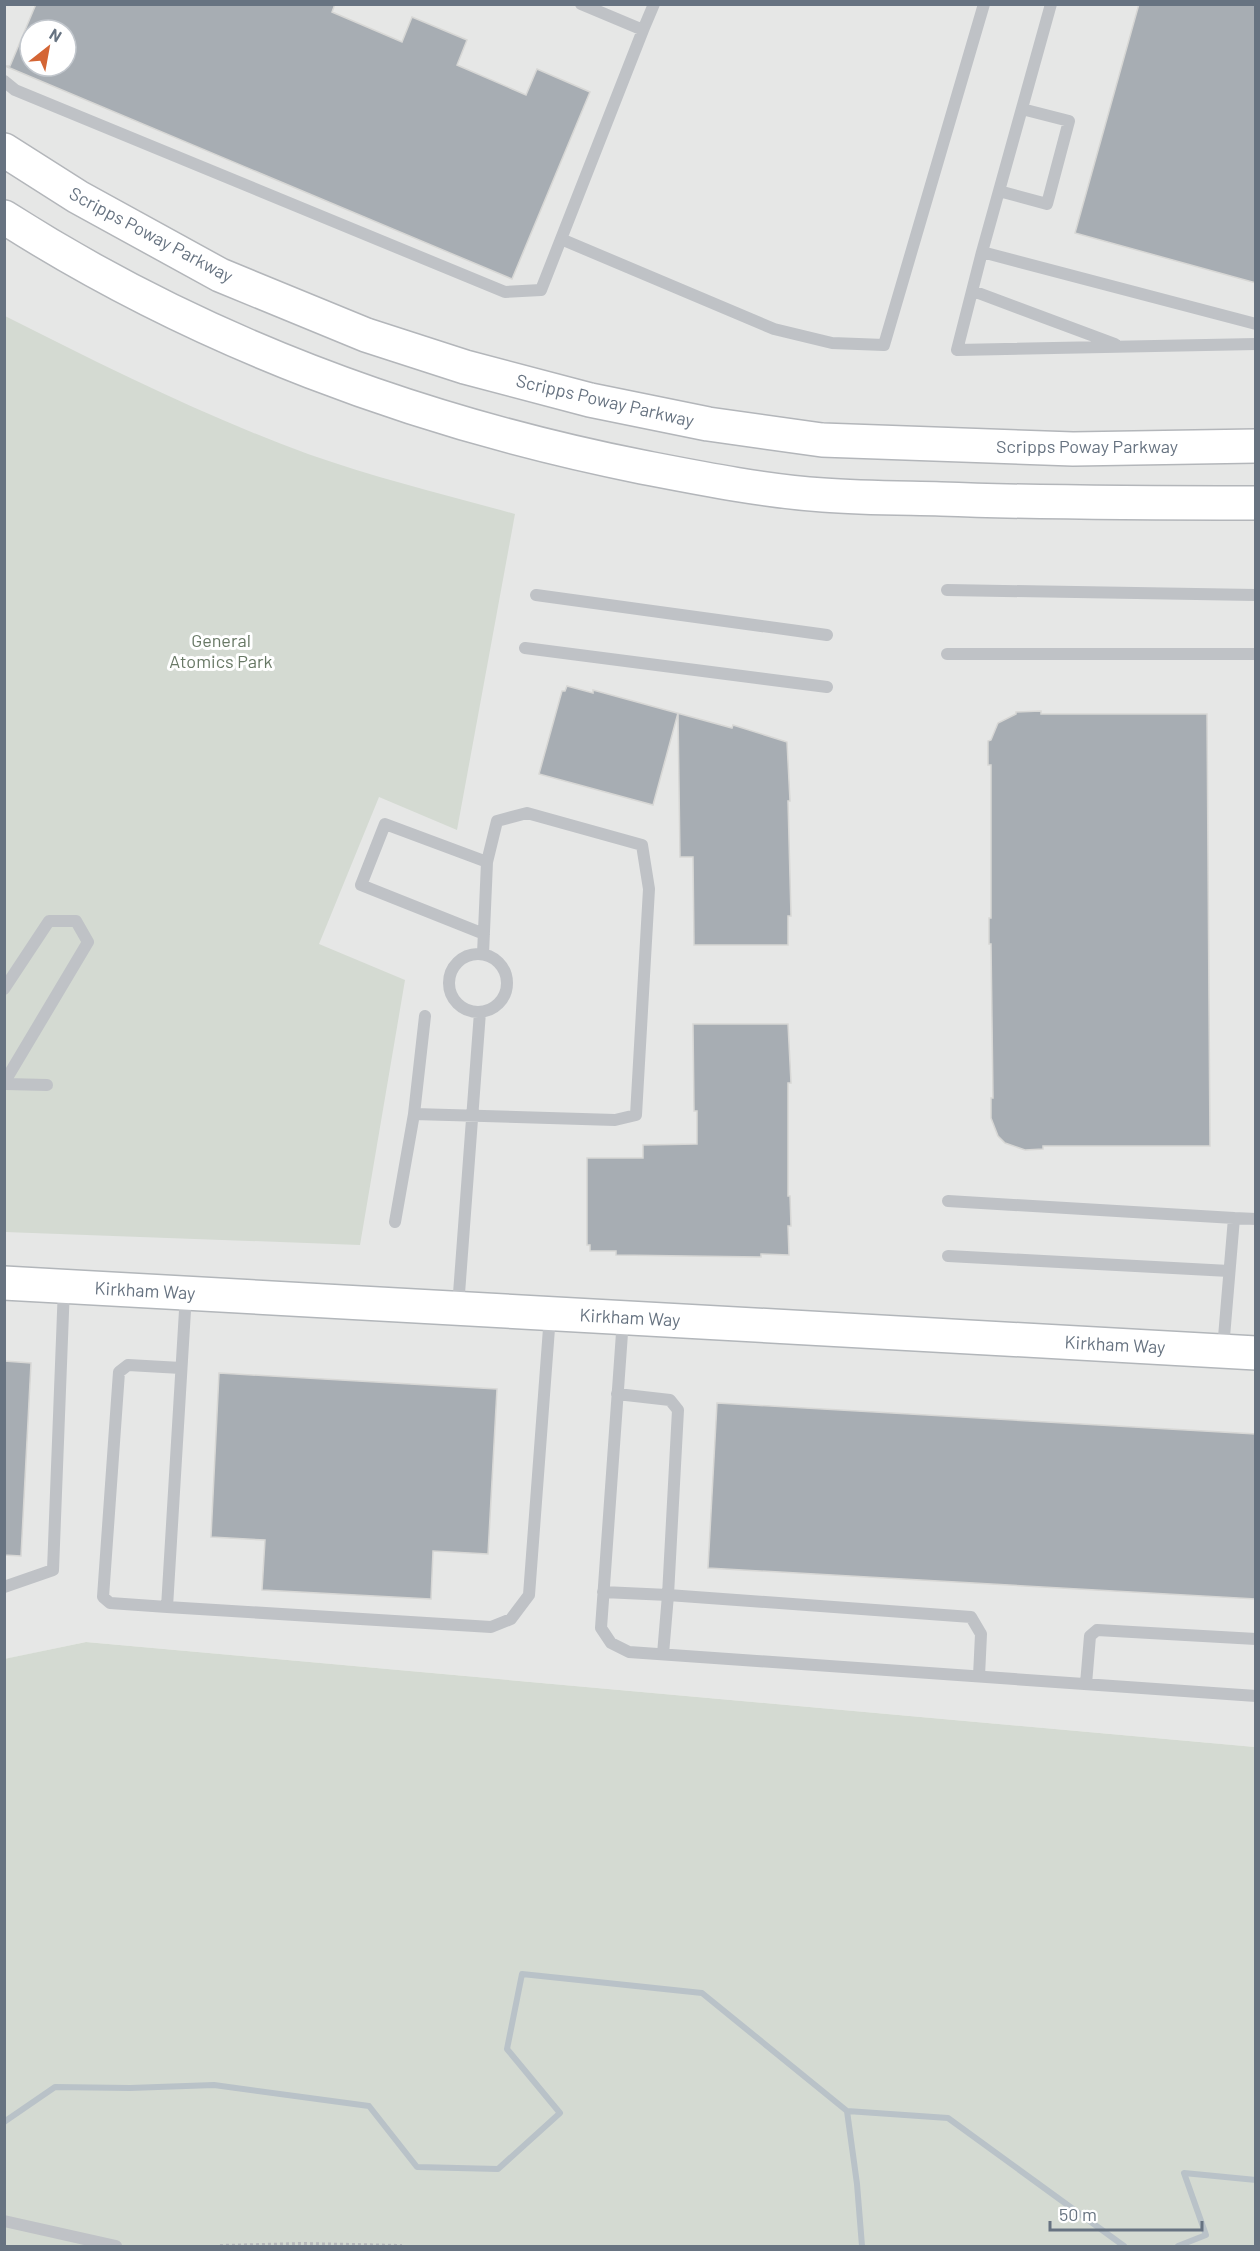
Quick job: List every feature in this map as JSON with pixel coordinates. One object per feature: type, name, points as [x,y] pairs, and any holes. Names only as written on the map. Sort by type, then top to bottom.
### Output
[{"type":"main road","name":"Scripps Poway Parkway","points":[[4,150],[78,197],[220,275],[366,335],[465,367],[590,400],[708,424],[822,440],[1073,449],[1256,446]]},
{"type":"main road","points":[[4,217],[55,249],[198,324],[347,386],[444,419],[572,453],[693,477],[822,495],[1069,503],[1256,503]]},
{"type":"main road","name":"Kirkham Way","points":[[4,1283],[1256,1353]]},
{"type":"lane","points":[[581,4],[643,30]]},
{"type":"lane","points":[[4,81],[15,90],[504,292],[542,290],[654,4]]},
{"type":"lane","points":[[561,238],[774,329],[832,343],[884,345],[984,4]]},
{"type":"lane","points":[[1051,4],[957,350],[1256,344]]},
{"type":"lane","points":[[999,191],[1047,204],[1070,121],[1022,110]]},
{"type":"lane","points":[[982,252],[1256,324]]},
{"type":"lane","points":[[973,291],[1121,347]]},
{"type":"lane","points":[[947,590],[1256,594]]},
{"type":"lane","points":[[536,595],[827,635]]},
{"type":"lane","points":[[525,648],[827,687]]},
{"type":"lane","points":[[947,654],[1256,654]]},
{"type":"lane","points":[[414,1114],[615,1120],[636,1115],[649,889],[642,845],[528,813],[497,821],[487,862],[483,954]]},
{"type":"lane","points":[[484,934],[361,885],[385,824],[487,862]]},
{"type":"lane","points":[[4,989],[49,921],[76,921],[88,942],[5,1084],[47,1085]]},
{"type":"lane","points":[[474,954],[483,954],[500,963],[507,980],[506,990],[497,1005],[480,1012],[471,1011],[455,1001],[450,993],[449,984],[453,968],[458,961],[474,954]]},
{"type":"lane","points":[[458,1308],[480,1012]]},
{"type":"lane","points":[[395,1222],[414,1114],[425,1016]]},
{"type":"lane","points":[[948,1201],[1256,1219]]},
{"type":"lane","points":[[1223,1351],[1234,1218]]},
{"type":"lane","points":[[948,1256],[1229,1272]]},
{"type":"lane","points":[[4,1587],[53,1570],[64,1286]]},
{"type":"lane","points":[[167,1607],[186,1293]]},
{"type":"lane","points":[[181,1368],[128,1365],[119,1372],[103,1597],[110,1603],[491,1627],[511,1619],[529,1595],[550,1313]]},
{"type":"lane","points":[[623,1318],[601,1628],[612,1643],[629,1652],[1256,1696]]},
{"type":"lane","points":[[617,1394],[670,1400],[678,1410],[663,1654]]},
{"type":"lane","points":[[603,1592],[971,1617],[981,1634],[980,1676]]},
{"type":"lane","points":[[1086,1684],[1090,1636],[1097,1630],[1256,1639]]},
{"type":"lane","points":[[4,2221],[116,2247]]},
{"type":"path","points":[[220,2247],[303,2244],[402,2247]]},
{"type":"shaded area","points":[[4,5],[1255,5],[1255,1747],[86,1642],[5,1659]]},
{"type":"green space","name":"General Atomics Park","points":[[5,316],[155,389],[269,439],[359,471],[515,514],[457,830],[379,797],[319,944],[405,980],[360,1245],[5,1232]]},
{"type":"green space","points":[[86,1642],[1255,1747],[1255,2246],[5,2246],[4,1659]]},
{"type":"building","points":[[36,4],[335,4],[332,12],[402,42],[412,17],[467,40],[457,65],[526,95],[537,69],[590,92],[512,279],[34,78],[78,78],[78,18],[30,18]]},
{"type":"building","points":[[1139,4],[1256,4],[1256,283],[1075,233]]},
{"type":"building","points":[[18,47],[18,71],[5,66],[10,66]]},
{"type":"building","points":[[567,686],[593,693],[593,690],[678,713],[653,805],[539,774],[562,691],[565,691]]},
{"type":"building","points":[[1041,711],[1041,714],[1207,714],[1210,1146],[1043,1146],[1043,1149],[1025,1150],[1005,1143],[998,1136],[991,1118],[991,1098],[993,1098],[989,918],[991,918],[991,765],[988,765],[988,741],[991,740],[998,723],[1016,712]]},
{"type":"building","points":[[678,713],[732,728],[733,725],[787,742],[791,916],[788,916],[788,945],[694,945],[693,857],[680,857]]},
{"type":"building","points":[[693,1024],[788,1024],[791,1083],[788,1083],[788,1196],[790,1196],[791,1226],[788,1226],[789,1255],[761,1254],[761,1257],[616,1255],[616,1251],[590,1251],[590,1245],[587,1245],[587,1158],[643,1158],[643,1145],[697,1144],[697,1111],[694,1111]]},
{"type":"building","points":[[4,1361],[31,1363],[21,1556],[4,1555]]},
{"type":"building","points":[[219,1373],[497,1389],[488,1554],[433,1551],[431,1599],[262,1590],[265,1540],[211,1537]]},
{"type":"building","points":[[717,1403],[1256,1434],[1256,1599],[708,1568]]},
{"type":"waterway","points":[[4,2122],[55,2087],[130,2088],[214,2085],[369,2106],[417,2167],[498,2169],[560,2113],[507,2049],[522,1974],[702,1993],[847,2111],[948,2118],[1124,2246]]},
{"type":"waterway","points":[[847,2111],[857,2184],[862,2246]]},
{"type":"waterway","points":[[1178,2246],[1206,2235],[1184,2173],[1256,2180]]}]
